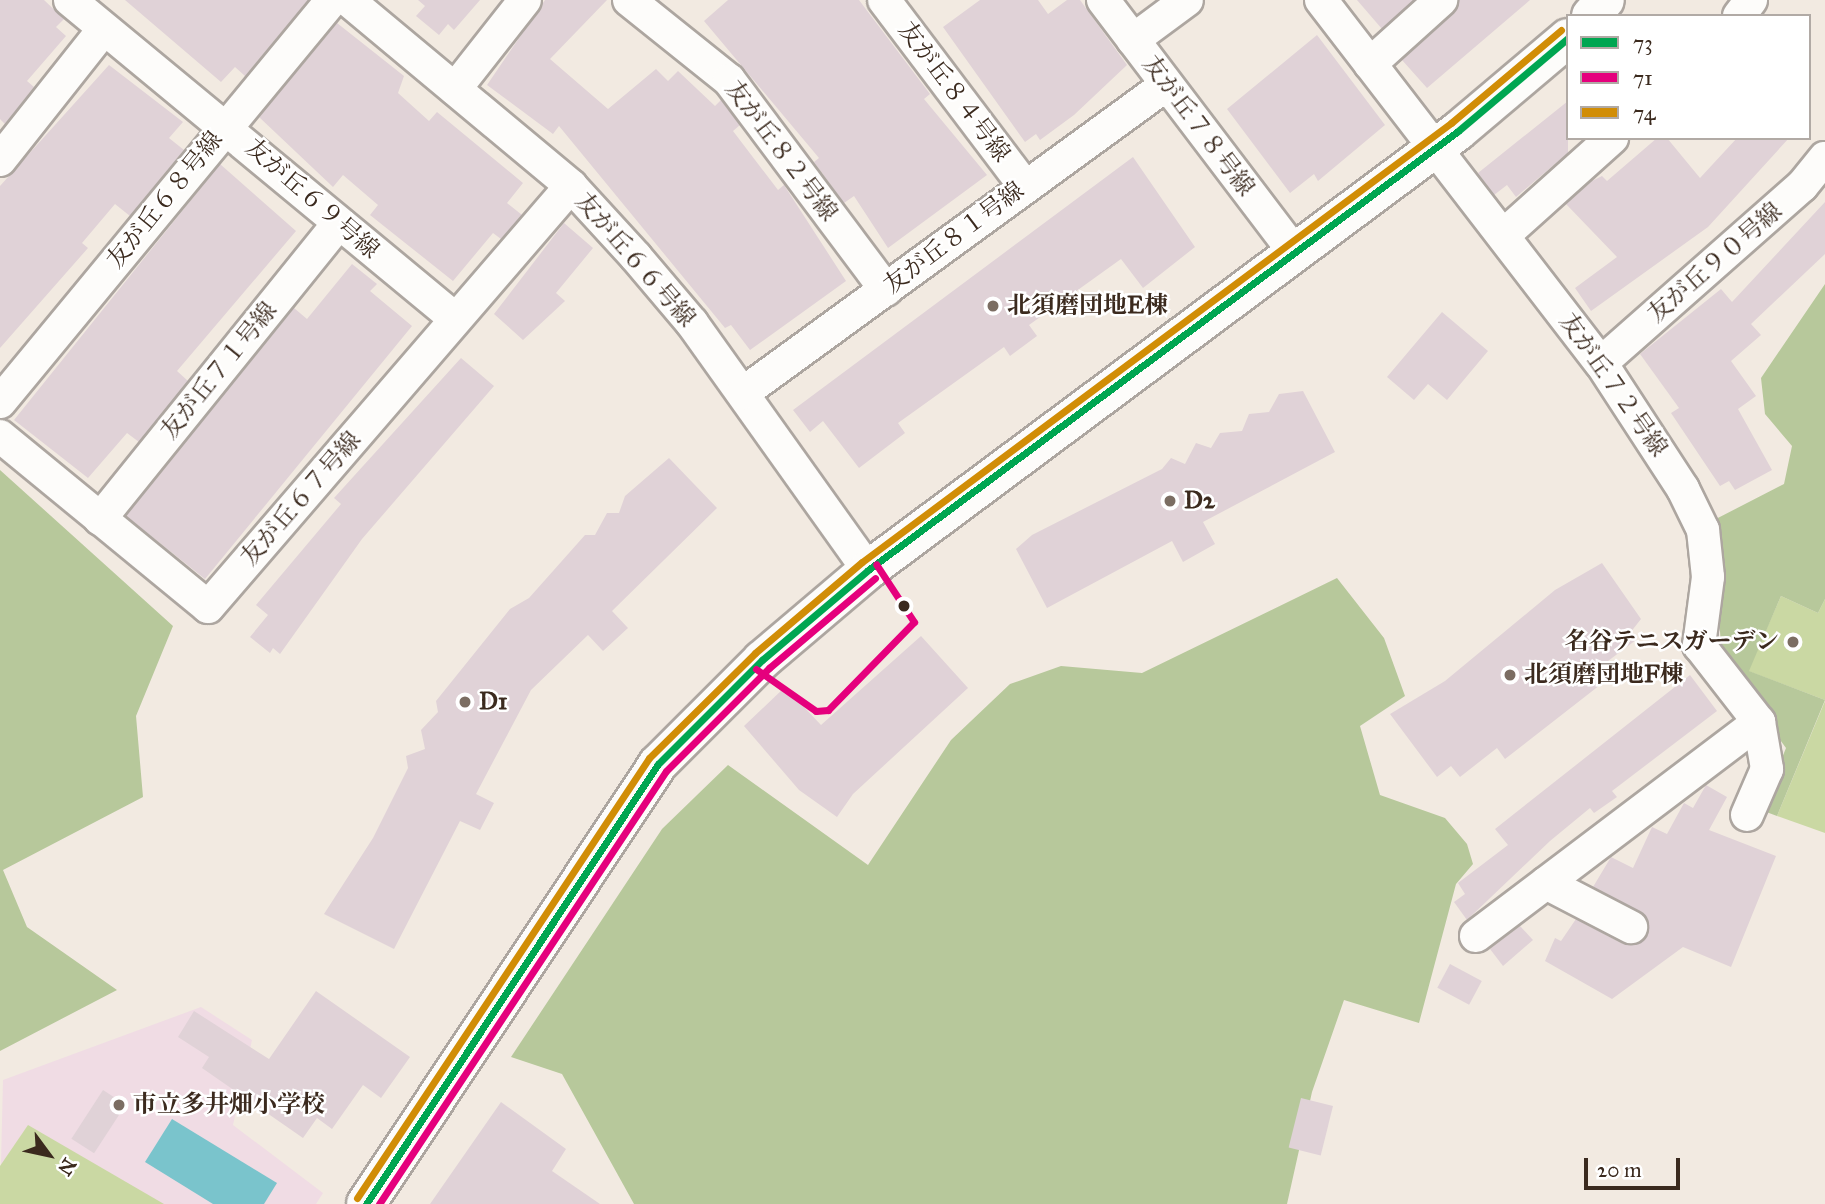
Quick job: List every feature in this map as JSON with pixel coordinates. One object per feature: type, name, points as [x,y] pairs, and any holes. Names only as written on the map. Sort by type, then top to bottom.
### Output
[{"type":"street","name":"友が丘６９号線","points":[[70,0],[103,30],[225,125],[455,319]]},
{"type":"street","name":"友が丘６８号線","points":[[0,402],[225,125],[332,0]]},
{"type":"street","name":"友が丘６６号線","points":[[348,0],[571,186],[692,323],[868,570]]},
{"type":"street","points":[[455,89],[525,0]]},
{"type":"street","name":"友が丘８２号線","points":[[629,0],[729,80],[886,290]]},
{"type":"street","name":"友が丘８４号線","points":[[884,0],[1024,185]]},
{"type":"street","name":"友が丘７８号線","points":[[1103,0],[1294,251]]},
{"type":"street","points":[[1133,40],[1187,0]]},
{"type":"street","name":"友が丘７２号線","points":[[1321,0],[1433,149],[1505,233],[1636,410],[1703,530],[1708,611],[1699,645],[1759,722],[1767,769],[1747,815]]},
{"type":"street","points":[[1370,64],[1441,0]]},
{"type":"street","points":[[1593,14],[1605,0]]},
{"type":"street","points":[[0,160],[103,30]]},
{"type":"street","points":[[366,1204],[658,764],[762,660],[868,570],[1433,149],[1566,40]]},
{"type":"street","name":"友が丘８１号線","points":[[743,393],[886,290],[1024,185],[1166,85]]},
{"type":"street","points":[[1505,233],[1610,140]]},
{"type":"street","name":"友が丘９０号線","points":[[1601,363],[1802,186],[1825,158]]},
{"type":"street","name":"友が丘６７号線","points":[[0,436],[208,607],[571,186]]},
{"type":"street","name":"友が丘７１号線","points":[[100,519],[338,223]]},
{"type":"street","points":[[1476,936],[1759,722]]},
{"type":"street","points":[[1546,883],[1631,927]]},
{"type":"shaded area","name":"市立多井畑小学校","points":[[201,1007],[252,1040],[233,1125],[323,1193],[316,1204],[0,1204],[3,1080]]},
{"type":"green space","points":[[1825,284],[1825,599],[1818,613],[1781,596],[1749,671],[1825,700],[1777,816],[1761,810],[1786,748],[1722,659],[1712,521],[1784,484],[1792,446],[1765,414],[1761,378]]},
{"type":"green space","points":[[0,470],[173,626],[136,716],[143,797],[3,870],[27,927],[117,990],[0,1051]]},
{"type":"green space","points":[[1337,578],[1384,638],[1405,696],[1360,726],[1380,795],[1445,818],[1467,844],[1473,864],[1456,884],[1419,1023],[1344,1000],[1312,1092],[1287,1204],[634,1204],[562,1074],[511,1057],[662,829],[728,765],[868,865],[951,740],[1010,684],[1061,666],[1142,673]]},
{"type":"green space","name":"名谷テニスガーデン","points":[[1781,596],[1818,613],[1825,599],[1825,700],[1748,671]]},
{"type":"green space","name":"名谷テニスガーデン","points":[[1825,701],[1825,833],[1777,816]]},
{"type":"green space","points":[[28,1125],[164,1204],[0,1204],[0,1166]]},
{"type":"water","points":[[172,1119],[277,1183],[264,1204],[213,1204],[145,1162]]},
{"type":"building","points":[[0,0],[44,0],[64,19],[56,27],[66,36],[27,81],[34,87],[5,124],[0,119]]},
{"type":"building","points":[[125,0],[308,0],[245,76],[235,67],[221,82]]},
{"type":"building","points":[[418,0],[480,0],[454,30],[448,24],[439,35],[416,16],[425,6]]},
{"type":"building","points":[[545,0],[607,0],[550,59],[608,109],[656,69],[668,81],[678,71],[715,106],[721,100],[740,125],[733,131],[778,190],[784,185],[846,281],[750,350],[731,325],[725,328],[559,126],[553,134],[487,85]]},
{"type":"building","points":[[728,0],[859,0],[930,94],[924,99],[987,175],[888,248],[854,196],[844,203],[814,162],[819,158],[704,21]]},
{"type":"building","points":[[980,0],[1038,0],[1048,14],[1067,0],[1080,0],[1127,65],[1074,115],[1040,140],[1036,134],[1025,142],[943,27]]},
{"type":"building","points":[[1357,0],[1414,0],[1382,29]]},
{"type":"building","points":[[1459,0],[1530,0],[1427,88],[1402,60],[1453,14]]},
{"type":"building","points":[[337,23],[404,76],[398,93],[429,121],[437,112],[523,183],[507,203],[522,215],[501,239],[493,233],[453,281],[370,215],[378,205],[343,175],[333,187],[259,117]]},
{"type":"building","points":[[1317,35],[1385,125],[1318,181],[1314,174],[1290,193],[1227,109]]},
{"type":"building","points":[[109,65],[183,122],[169,138],[184,150],[130,216],[115,204],[82,243],[88,248],[0,348],[0,186]]},
{"type":"building","points":[[1566,103],[1568,153],[1516,197],[1507,185],[1494,195],[1478,173]]},
{"type":"building","points":[[1655,140],[1669,140],[1700,178],[1735,140],[1787,140],[1708,227],[1591,311],[1575,288],[1617,257],[1566,204],[1592,181],[1602,176],[1607,181]]},
{"type":"building","name":"北須磨団地E棟","points":[[1133,157],[1195,247],[1143,288],[1121,259],[1029,325],[1037,336],[1010,356],[1004,347],[898,423],[905,433],[859,468],[823,421],[810,432],[793,410]]},
{"type":"building","points":[[220,164],[296,231],[177,371],[188,381],[139,442],[127,433],[88,478],[14,420]]},
{"type":"building","points":[[1825,202],[1825,254],[1751,324],[1761,335],[1731,361],[1756,396],[1738,409],[1772,470],[1735,490],[1729,481],[1720,486],[1671,413],[1679,408],[1640,354],[1721,289],[1732,302]]},
{"type":"building","points":[[564,223],[593,248],[556,293],[565,301],[523,340],[494,314]]},
{"type":"building","points":[[352,264],[377,284],[370,291],[412,326],[205,579],[126,516],[294,308],[307,319]]},
{"type":"building","points":[[1442,312],[1488,351],[1447,400],[1428,384],[1414,400],[1387,377]]},
{"type":"building","points":[[461,358],[494,386],[362,539],[280,654],[273,648],[270,653],[250,637],[268,615],[256,605],[341,504],[334,498]]},
{"type":"building","name":"D2","points":[[1303,391],[1335,452],[1203,522],[1215,544],[1183,562],[1172,541],[1047,608],[1016,549],[1032,535],[1162,469],[1171,458],[1185,464],[1196,443],[1211,448],[1220,433],[1242,431],[1249,414],[1269,412],[1279,394]]},
{"type":"building","name":"D1","points":[[669,458],[717,508],[612,611],[628,628],[603,651],[588,635],[531,690],[476,794],[494,803],[480,830],[460,821],[394,949],[324,914],[373,838],[408,768],[406,756],[425,749],[421,730],[438,712],[436,701],[510,609],[529,598],[585,535],[595,535],[607,513],[619,513],[625,496]]},
{"type":"building","name":"北須磨団地F棟","points":[[1602,563],[1641,619],[1630,633],[1636,640],[1592,673],[1600,685],[1505,759],[1497,748],[1460,777],[1451,766],[1437,777],[1390,714],[1445,681],[1555,590]]},
{"type":"building","points":[[921,636],[968,688],[853,794],[837,817],[799,790],[744,726],[785,687],[821,725]]},
{"type":"building","points":[[1690,675],[1717,711],[1612,791],[1617,797],[1594,813],[1590,808],[1550,841],[1467,920],[1454,902],[1465,894],[1458,883],[1508,845],[1495,829]]},
{"type":"building","points":[[1706,785],[1727,797],[1709,830],[1776,856],[1731,967],[1683,947],[1612,999],[1545,961],[1555,938],[1561,941],[1576,919],[1623,944],[1641,942],[1649,927],[1646,917],[1593,887],[1611,857],[1633,868],[1652,827],[1667,834],[1684,803],[1693,808]]},
{"type":"building","points":[[1520,926],[1533,940],[1503,966],[1490,949]]},
{"type":"building","points":[[1450,964],[1482,981],[1469,1005],[1437,988]]},
{"type":"building","points":[[316,991],[410,1057],[381,1098],[363,1085],[332,1129],[317,1118],[303,1138],[202,1068],[209,1057],[178,1037],[194,1011],[269,1059]]},
{"type":"building","points":[[103,1090],[126,1105],[94,1153],[71,1139]]},
{"type":"building","points":[[1301,1098],[1333,1106],[1321,1155],[1289,1147]]},
{"type":"building","points":[[501,1102],[566,1149],[552,1171],[600,1204],[430,1204]]},
{"type":"transit line","name":"74","points":[[357,1198],[649,758],[755,653],[862,562],[1451,123],[1561,30]]},
{"type":"transit line","name":"73","points":[[366,1204],[658,764],[762,660],[868,570],[1458,131],[1566,40]]},
{"type":"transit line","name":"71","points":[[756,669],[816,711],[828,710],[914,622],[876,564]]},
{"type":"transit line","name":"71","points":[[379,1204],[666,771],[769,668],[875,578]]},
{"type":"place","name":"北須磨団地E棟","points":[[993,306]]},
{"type":"place","name":"D2","points":[[1170,501]]},
{"type":"place","name":"名谷テニスガーデン","points":[[1793,642]]},
{"type":"place","name":"北須磨団地F棟","points":[[1510,675]]},
{"type":"place","name":"D1","points":[[465,702]]},
{"type":"place","name":"市立多井畑小学校","points":[[119,1105]]}]
